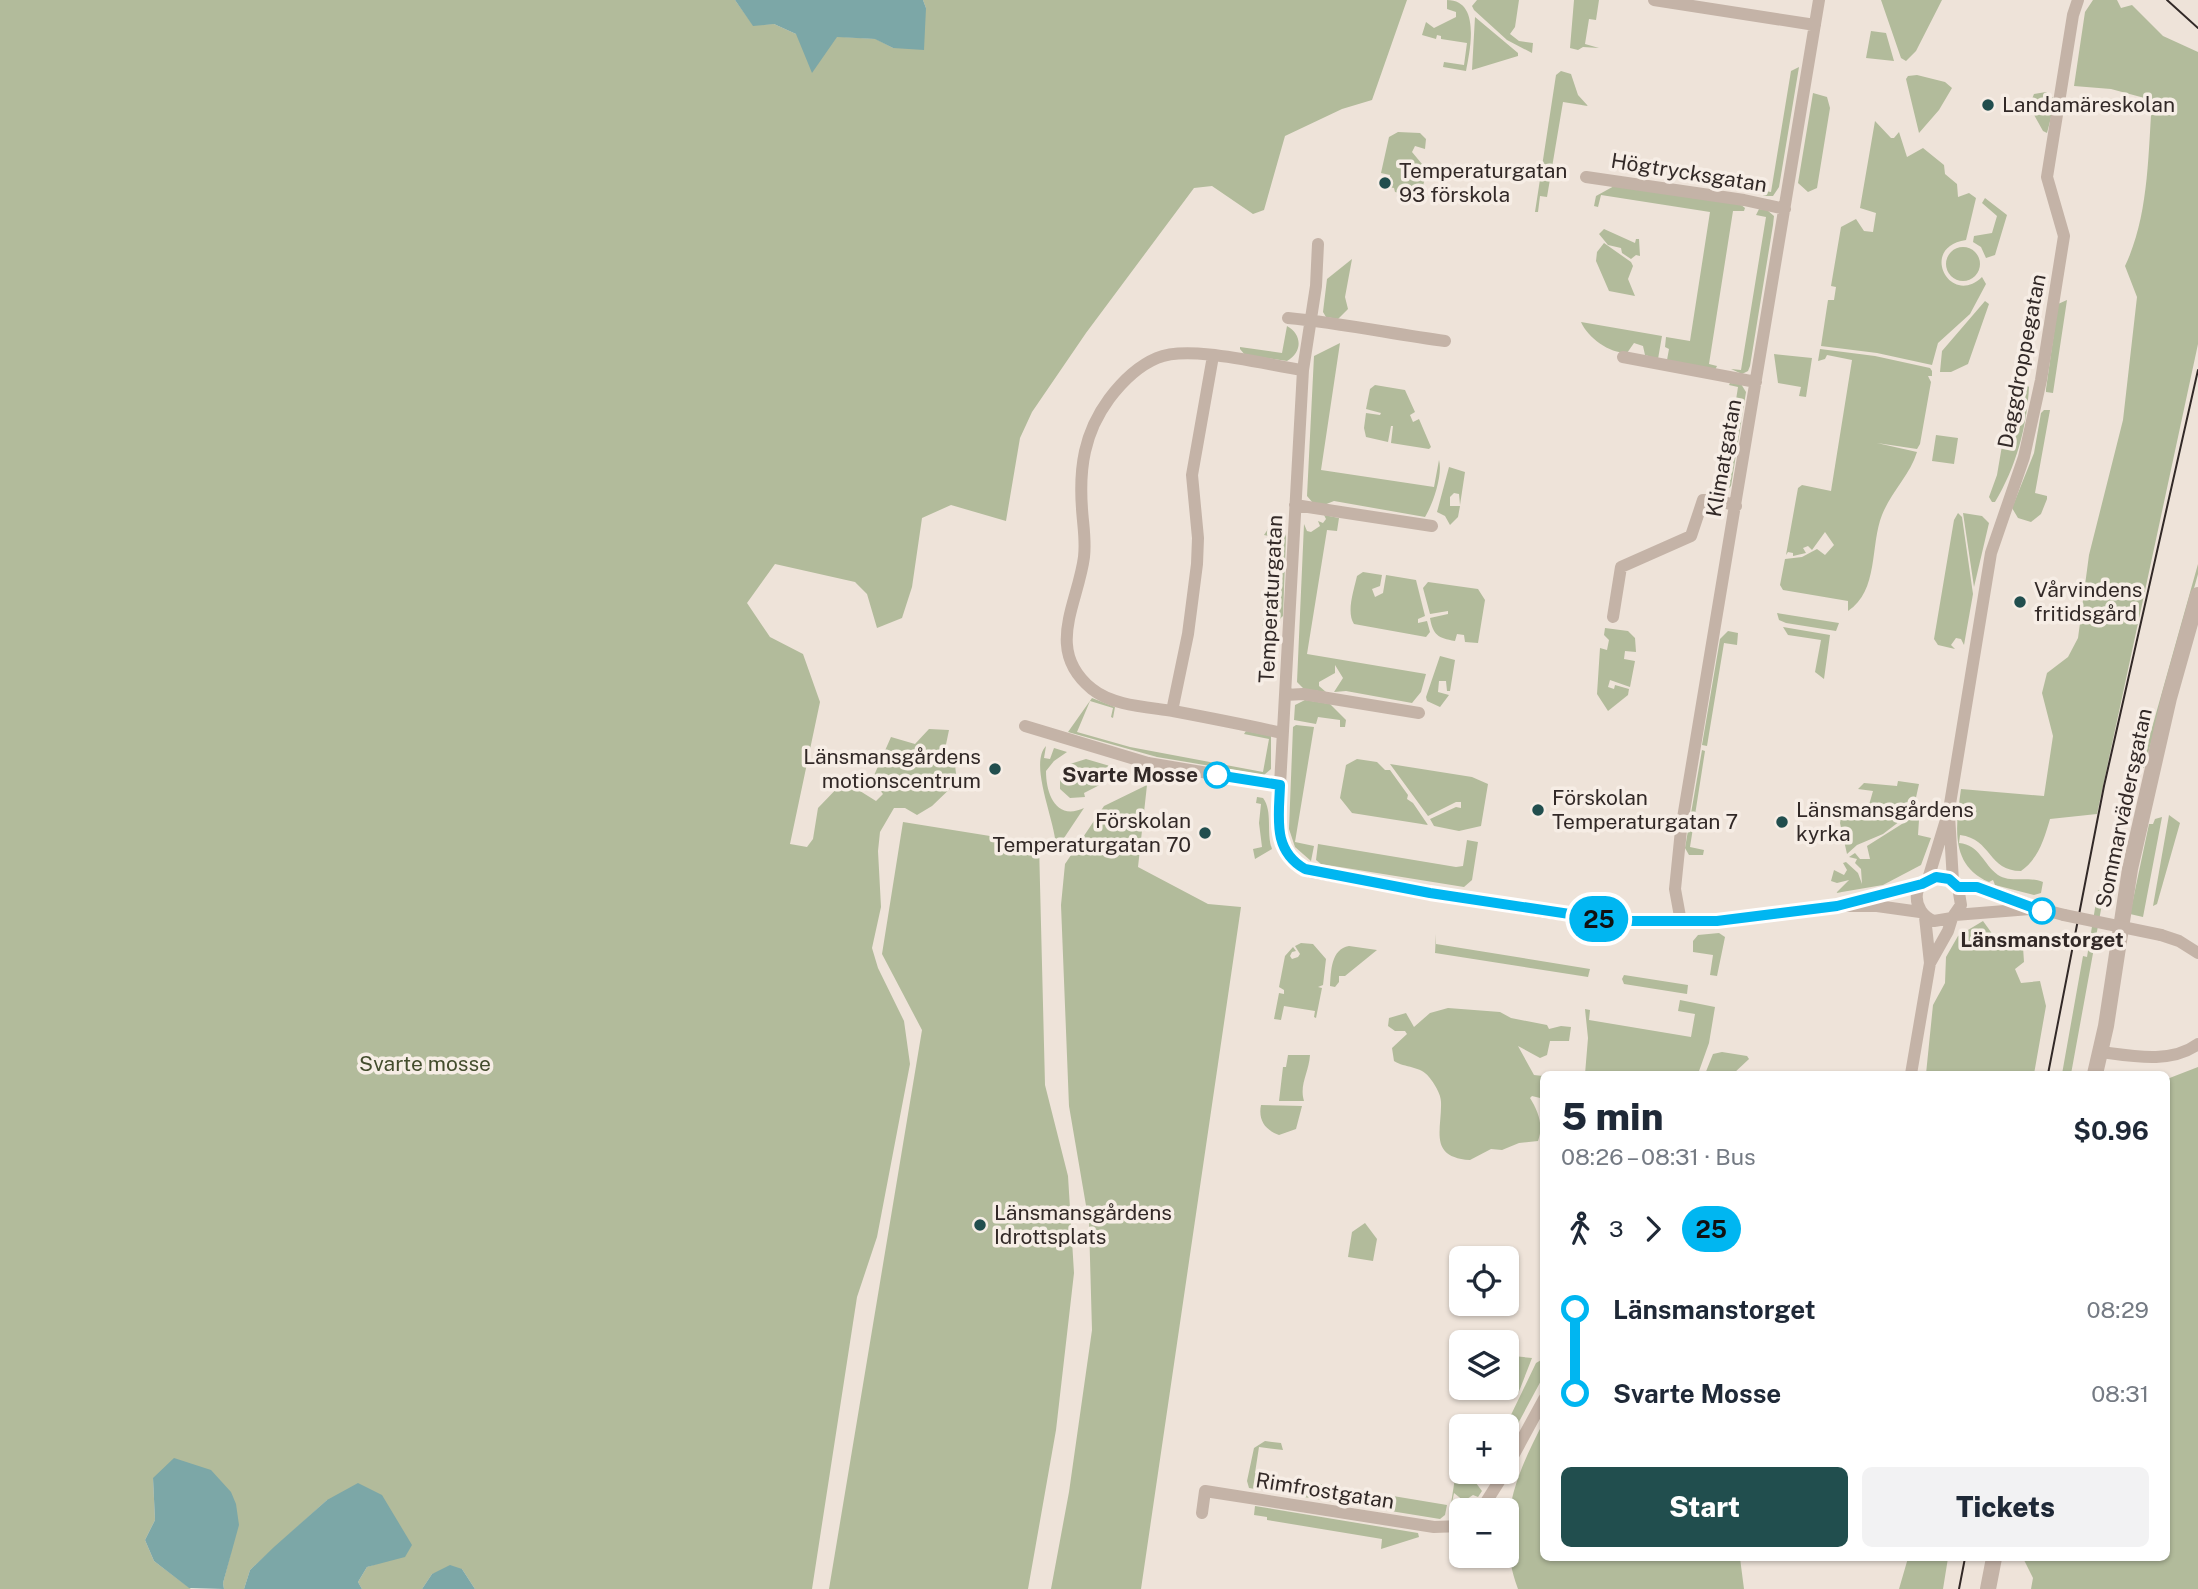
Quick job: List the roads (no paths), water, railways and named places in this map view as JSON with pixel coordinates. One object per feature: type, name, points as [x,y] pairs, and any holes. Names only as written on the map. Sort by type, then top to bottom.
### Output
[{"type":"street","points":[[1654,0],[1815,25]]},
{"type":"street","name":"Klimatgatan","points":[[1681,922],[1675,889],[1677,859],[1819,0]]},
{"type":"street","name":"Daggdroppegatan","points":[[1925,881],[1948,810],[1990,553],[2024,457],[2035,416],[2064,236],[2047,177],[2073,15],[2078,0]]},
{"type":"street","name":"Högtrycksgatan","points":[[1586,177],[1744,200],[1785,209]]},
{"type":"street","name":"Temperaturgatan","points":[[1318,244],[1317,286],[1303,370],[1282,733],[1281,844],[1294,862],[1311,872],[1616,921],[1729,920],[1837,906],[1877,906],[1922,915],[1938,922],[1954,916],[2037,909]]},
{"type":"street","points":[[1288,318],[1445,341]]},
{"type":"street","points":[[1282,733],[1123,702],[1100,695],[1080,676],[1070,655],[1066,640],[1067,621],[1084,554],[1082,461],[1094,422],[1115,392],[1147,363],[1167,355],[1188,353],[1303,370]]},
{"type":"street","points":[[1172,711],[1188,634],[1197,564],[1198,538],[1192,475],[1213,356]]},
{"type":"street","points":[[1623,357],[1756,382]]},
{"type":"street","points":[[1613,617],[1621,567],[1691,536],[1703,500],[1718,500],[1736,506]]},
{"type":"street","name":"Temperaturgatan","points":[[1295,505],[1432,526]]},
{"type":"street","name":"Sommarvädersgatan","points":[[2096,1071],[2130,869],[2169,698],[2198,595]]},
{"type":"street","name":"Temperaturgatan","points":[[1285,695],[1303,694],[1419,713]]},
{"type":"street","points":[[1025,726],[1148,763],[1280,785]]},
{"type":"street","name":"Daggdroppegatan","points":[[1948,810],[1955,884]]},
{"type":"street","name":"Temperaturgatan","points":[[1837,906],[1941,877],[1955,884],[1977,887],[2037,909],[2179,941],[2198,953]]},
{"type":"street","points":[[1912,1071],[1930,963],[1922,915],[1916,898],[1925,881]]},
{"type":"street","points":[[1930,963],[1961,901],[1955,884]]},
{"type":"street","points":[[2101,1052],[2169,1056],[2183,1053],[2198,1044]]},
{"type":"street","points":[[1519,1445],[1540,1406]]},
{"type":"street","name":"Rimfrostgatan","points":[[1202,1513],[1205,1491],[1434,1527],[1449,1526]]},
{"type":"street","points":[[1988,1589],[1993,1561]]},
{"type":"water","points":[[735,0],[923,0],[926,8],[924,50],[893,48],[875,39],[837,37],[812,73],[796,34],[774,24],[753,26]]},
{"type":"water","points":[[174,1458],[211,1470],[231,1492],[236,1504],[239,1525],[223,1583],[224,1589],[189,1588],[154,1561],[145,1540],[155,1520],[153,1478]]},
{"type":"water","points":[[358,1483],[382,1495],[412,1545],[405,1557],[367,1567],[358,1582],[362,1589],[244,1589],[250,1570],[274,1547],[327,1500]]},
{"type":"water","points":[[450,1565],[462,1569],[475,1589],[422,1589],[432,1574]]},
{"type":"tram line","points":[[2167,0],[2198,28]]},
{"type":"tram line","points":[[2049,1071],[2104,786],[2198,370]]},
{"type":"tram line","points":[[1959,1589],[1964,1561]]},
{"type":"place","name":"Landamäreskolan","points":[[1988,105]]},
{"type":"place","name":"Temperaturgatan 93 förskola","points":[[1385,183]]},
{"type":"place","name":"Vårvindens fritidsgård","points":[[2020,602]]},
{"type":"place","name":"Länsmansgårdens motionscentrum","points":[[995,769]]},
{"type":"place","name":"Svarte Mosse","points":[[1217,775]]},
{"type":"place","name":"Förskolan Temperaturgatan 7","points":[[1538,810]]},
{"type":"place","name":"Länsmansgårdens kyrka","points":[[1782,822]]},
{"type":"place","name":"Förskolan Temperaturgatan 70","points":[[1205,833]]},
{"type":"place","name":"Länsmanstorget","points":[[2042,911]]},
{"type":"place","name":"Länsmansgårdens Idrottsplats","points":[[980,1225]]},
{"type":"park label","name":"Svarte mosse","points":[[425,1064]]}]
